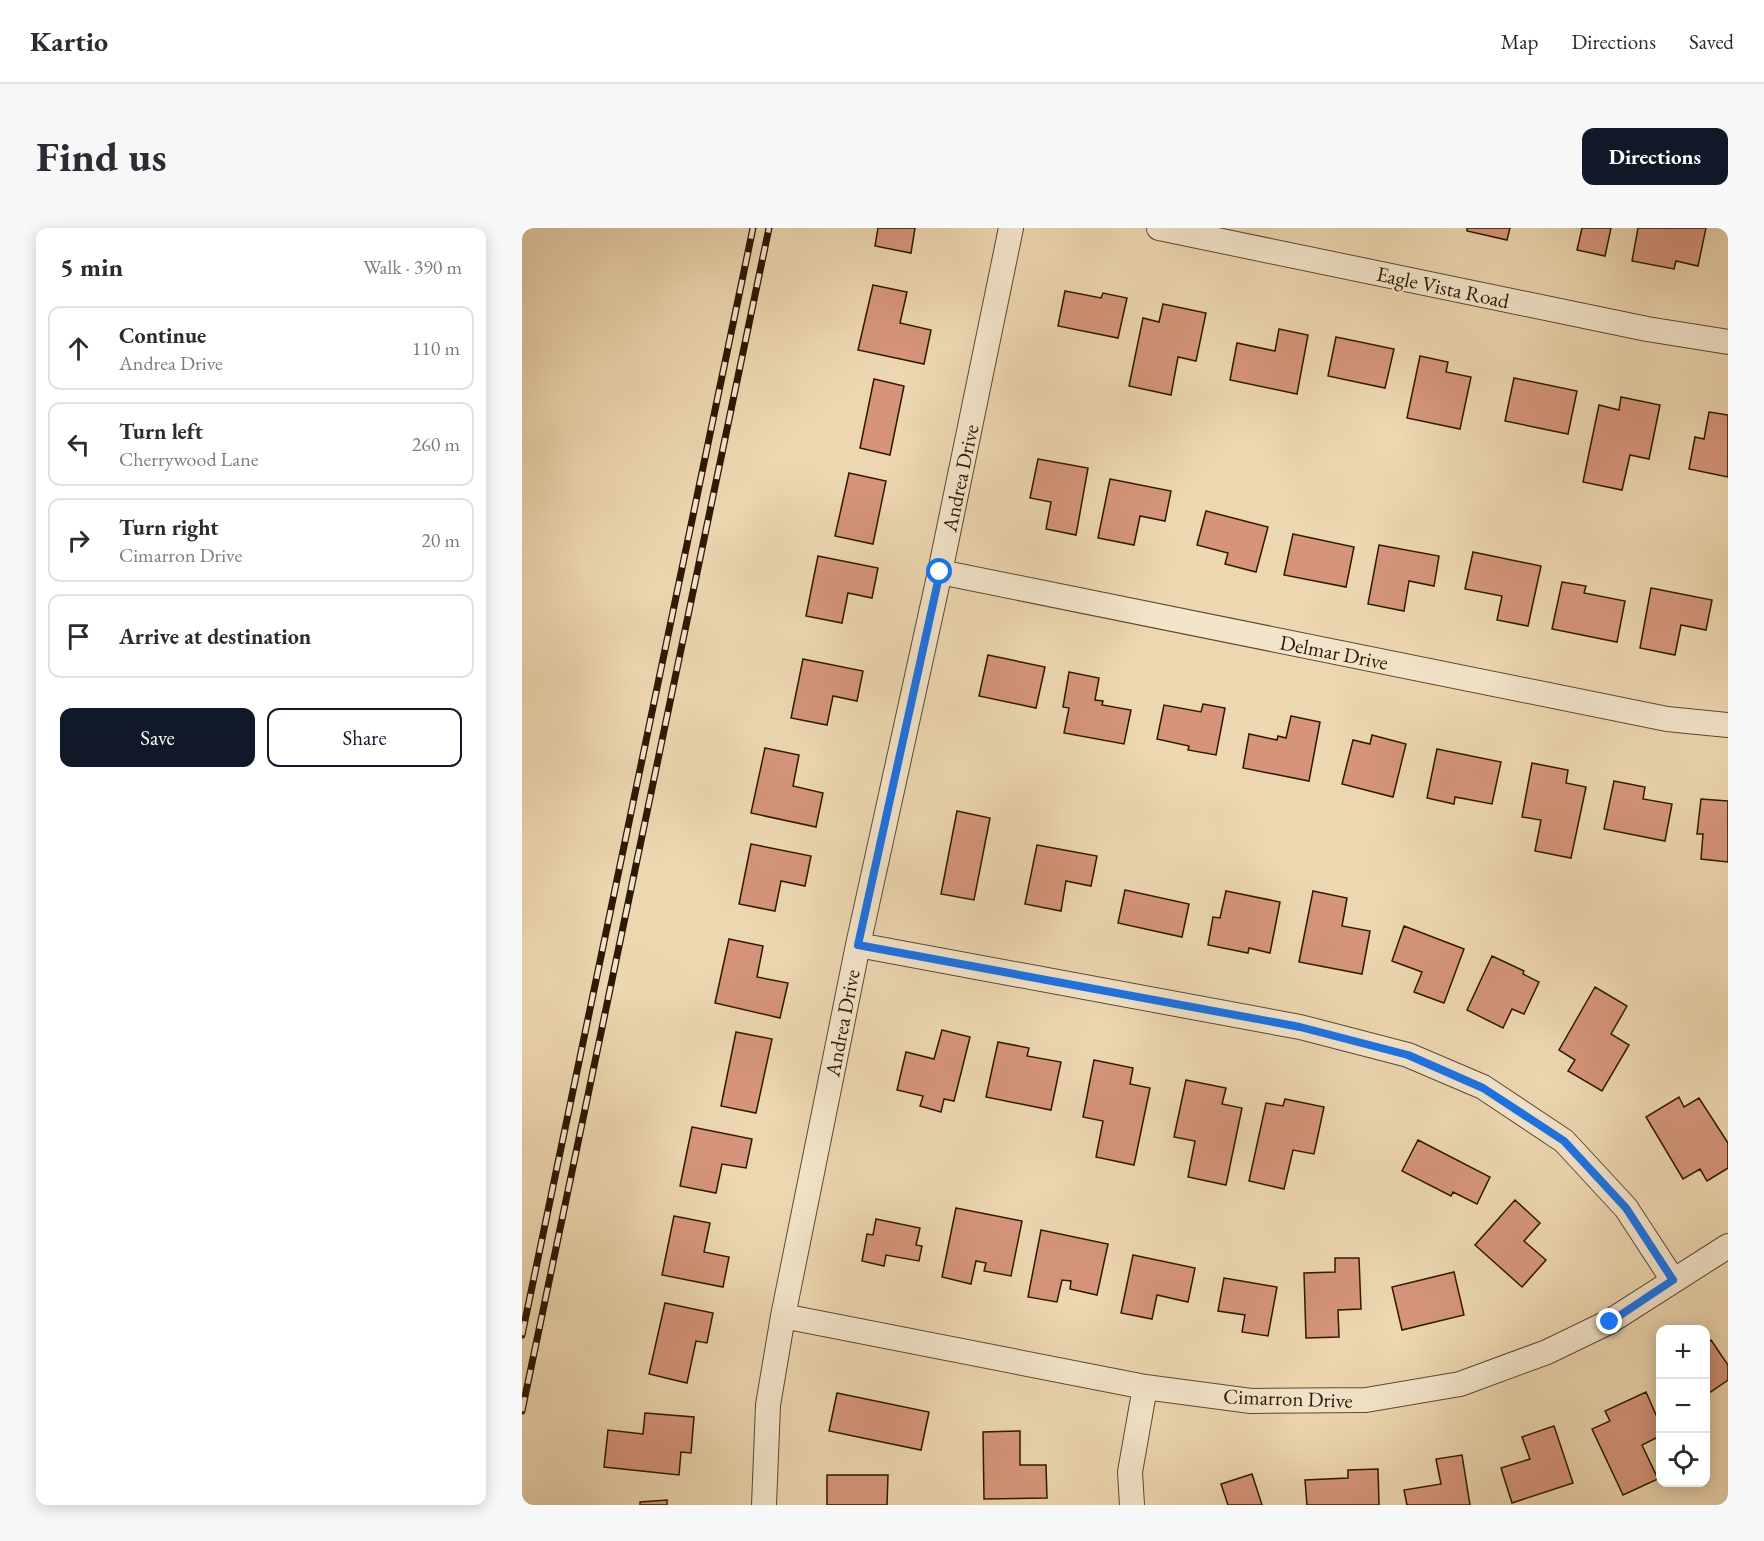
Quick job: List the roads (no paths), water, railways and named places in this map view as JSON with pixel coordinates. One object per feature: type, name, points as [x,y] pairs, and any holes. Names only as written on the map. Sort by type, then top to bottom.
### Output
[{"type":"street","name":"Andrea Drive","points":[[764,1505],[768,1405],[783,1316],[858,945],[940,572],[1011,228]]},
{"type":"street","name":"Eagle Vista Road","points":[[1159,228],[1647,329],[1728,342]]},
{"type":"street","name":"Delmar Drive","points":[[940,572],[1667,719],[1728,725]]},
{"type":"street","points":[[858,945],[1300,1027],[1408,1055],[1483,1088],[1564,1141],[1626,1208],[1673,1280]]},
{"type":"street","name":"Cimarron Drive","points":[[783,1316],[1145,1387],[1263,1401],[1366,1400],[1460,1384],[1547,1353],[1610,1322],[1728,1246]]},
{"type":"street","points":[[1132,1505],[1130,1472],[1145,1387]]},
{"type":"railway","points":[[522,1335],[753,228]]},
{"type":"railway","points":[[522,1411],[769,228]]}]
